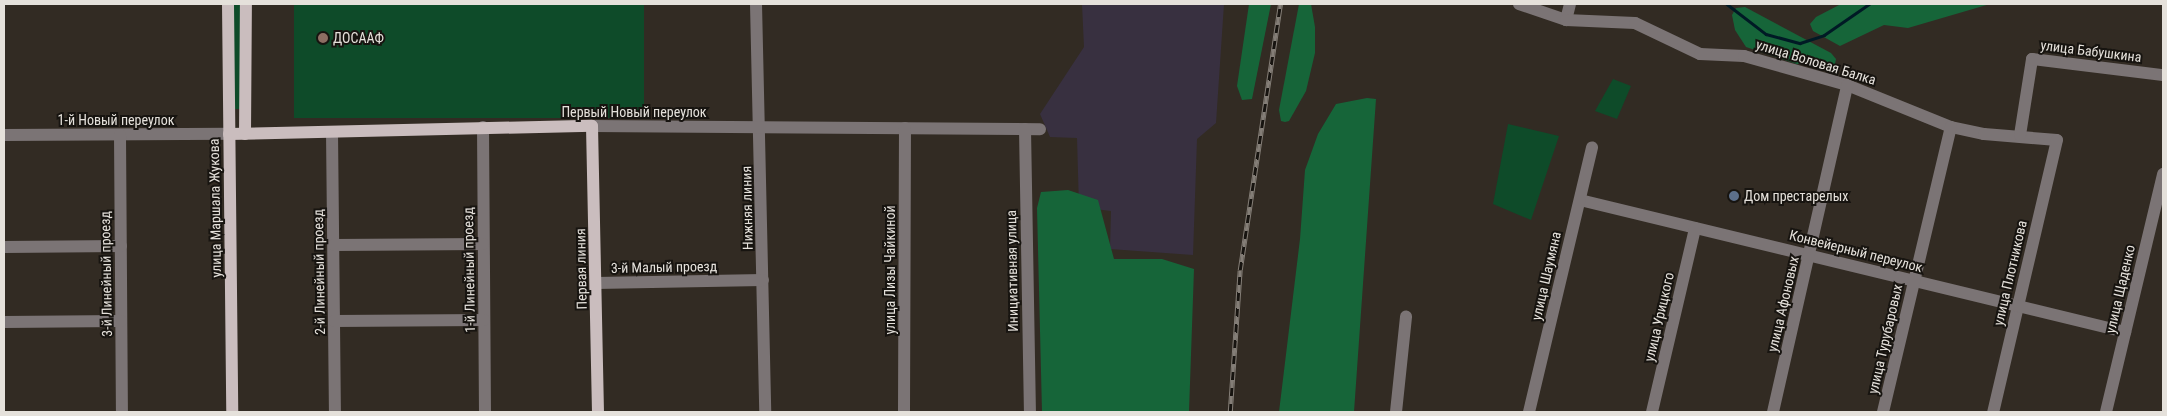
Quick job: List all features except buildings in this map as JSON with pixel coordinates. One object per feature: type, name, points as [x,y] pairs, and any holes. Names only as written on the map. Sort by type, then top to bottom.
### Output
[{"type":"main road","name":"улица Маршала Жукова","points":[[228,4],[232,412]]},
{"type":"main road","points":[[245,134],[246,4]]},
{"type":"main road","name":"Первый Новый переулок","points":[[229,134],[592,126]]},
{"type":"main road","name":"Первая линия","points":[[592,126],[598,412]]},
{"type":"street","name":"Нижняя линия","points":[[756,4],[765,412]]},
{"type":"street","name":"улица Воловая Балка","points":[[1519,4],[1538,8],[1566,20],[1636,23],[1700,54],[1744,56],[1847,85],[1951,127],[1984,134],[2020,135],[2057,140]]},
{"type":"street","points":[[1566,20],[1570,4]]},
{"type":"street","name":"улица Бабушкина","points":[[2020,135],[2032,59],[2163,76]]},
{"type":"street","name":"улица Афоновых","points":[[1773,412],[1810,256],[1847,85]]},
{"type":"street","name":"Первый Новый переулок","points":[[592,126],[1040,129]]},
{"type":"street","name":"1-й Линейный проезд","points":[[483,127],[485,412]]},
{"type":"street","name":"улица Турубаровых","points":[[1883,412],[1951,127]]},
{"type":"street","name":"улица Лизы Чайкиной","points":[[904,412],[905,128]]},
{"type":"street","name":"Инициативная улица","points":[[1025,129],[1030,412]]},
{"type":"street","name":"2-й Линейный проезд","points":[[332,132],[335,412]]},
{"type":"street","name":"1-й Новый переулок","points":[[4,135],[229,134]]},
{"type":"street","name":"3-й Линейный проезд","points":[[120,135],[122,412]]},
{"type":"street","name":"улица Плотникова","points":[[1992,412],[2057,140]]},
{"type":"street","name":"улица Шаумяна","points":[[1529,412],[1592,147]]},
{"type":"street","name":"улица Щаденко","points":[[2106,412],[2163,175]]},
{"type":"street","name":"Конвейерный переулок","points":[[1580,200],[2125,332]]},
{"type":"street","name":"улица Урицкого","points":[[1652,412],[1695,228]]},
{"type":"street","points":[[334,245],[483,244]]},
{"type":"street","points":[[4,247],[121,246]]},
{"type":"street","name":"3-й Малый проезд","points":[[596,282],[763,280]]},
{"type":"street","points":[[1396,412],[1406,317]]},
{"type":"street","points":[[334,321],[484,320]]},
{"type":"street","points":[[4,322],[122,321]]},
{"type":"shaded area","points":[[1082,4],[1224,4],[1216,123],[1197,139],[1193,255],[1110,249],[1111,211],[1079,207],[1077,138],[1050,137],[1040,114],[1084,47]]},
{"type":"green space","points":[[231,4],[242,4],[242,109],[233,109]]},
{"type":"green space","points":[[294,4],[644,4],[644,118],[294,118]]},
{"type":"green space","points":[[1249,4],[1271,4],[1252,99],[1242,100],[1237,86]]},
{"type":"green space","points":[[1299,4],[1311,4],[1315,27],[1315,53],[1306,91],[1289,121],[1285,122],[1281,121],[1279,110]]},
{"type":"green space","points":[[1841,4],[1990,4],[1908,28],[1884,25],[1840,46],[1813,31],[1810,24],[1816,17]]},
{"type":"green space","points":[[1745,7],[1831,53],[1836,59],[1835,64],[1797,64],[1746,47],[1735,30],[1732,15],[1736,8]]},
{"type":"green space","points":[[1613,79],[1631,86],[1617,119],[1595,111]]},
{"type":"green space","points":[[1367,98],[1376,99],[1354,412],[1279,412],[1300,239],[1305,170],[1318,134],[1336,104]]},
{"type":"green space","points":[[1508,124],[1559,136],[1531,220],[1493,204]]},
{"type":"green space","points":[[1068,190],[1098,200],[1114,259],[1162,259],[1194,269],[1189,412],[1042,412],[1037,208],[1041,192]]},
{"type":"waterway","points":[[1727,4],[1766,34],[1800,43],[1824,35],[1869,4]]},
{"type":"railway","points":[[1230,412],[1240,270],[1280,4]]},
{"type":"place","name":"ДОСААФ","points":[[323,38]]},
{"type":"place","name":"Дом престарелых","points":[[1734,196]]}]
